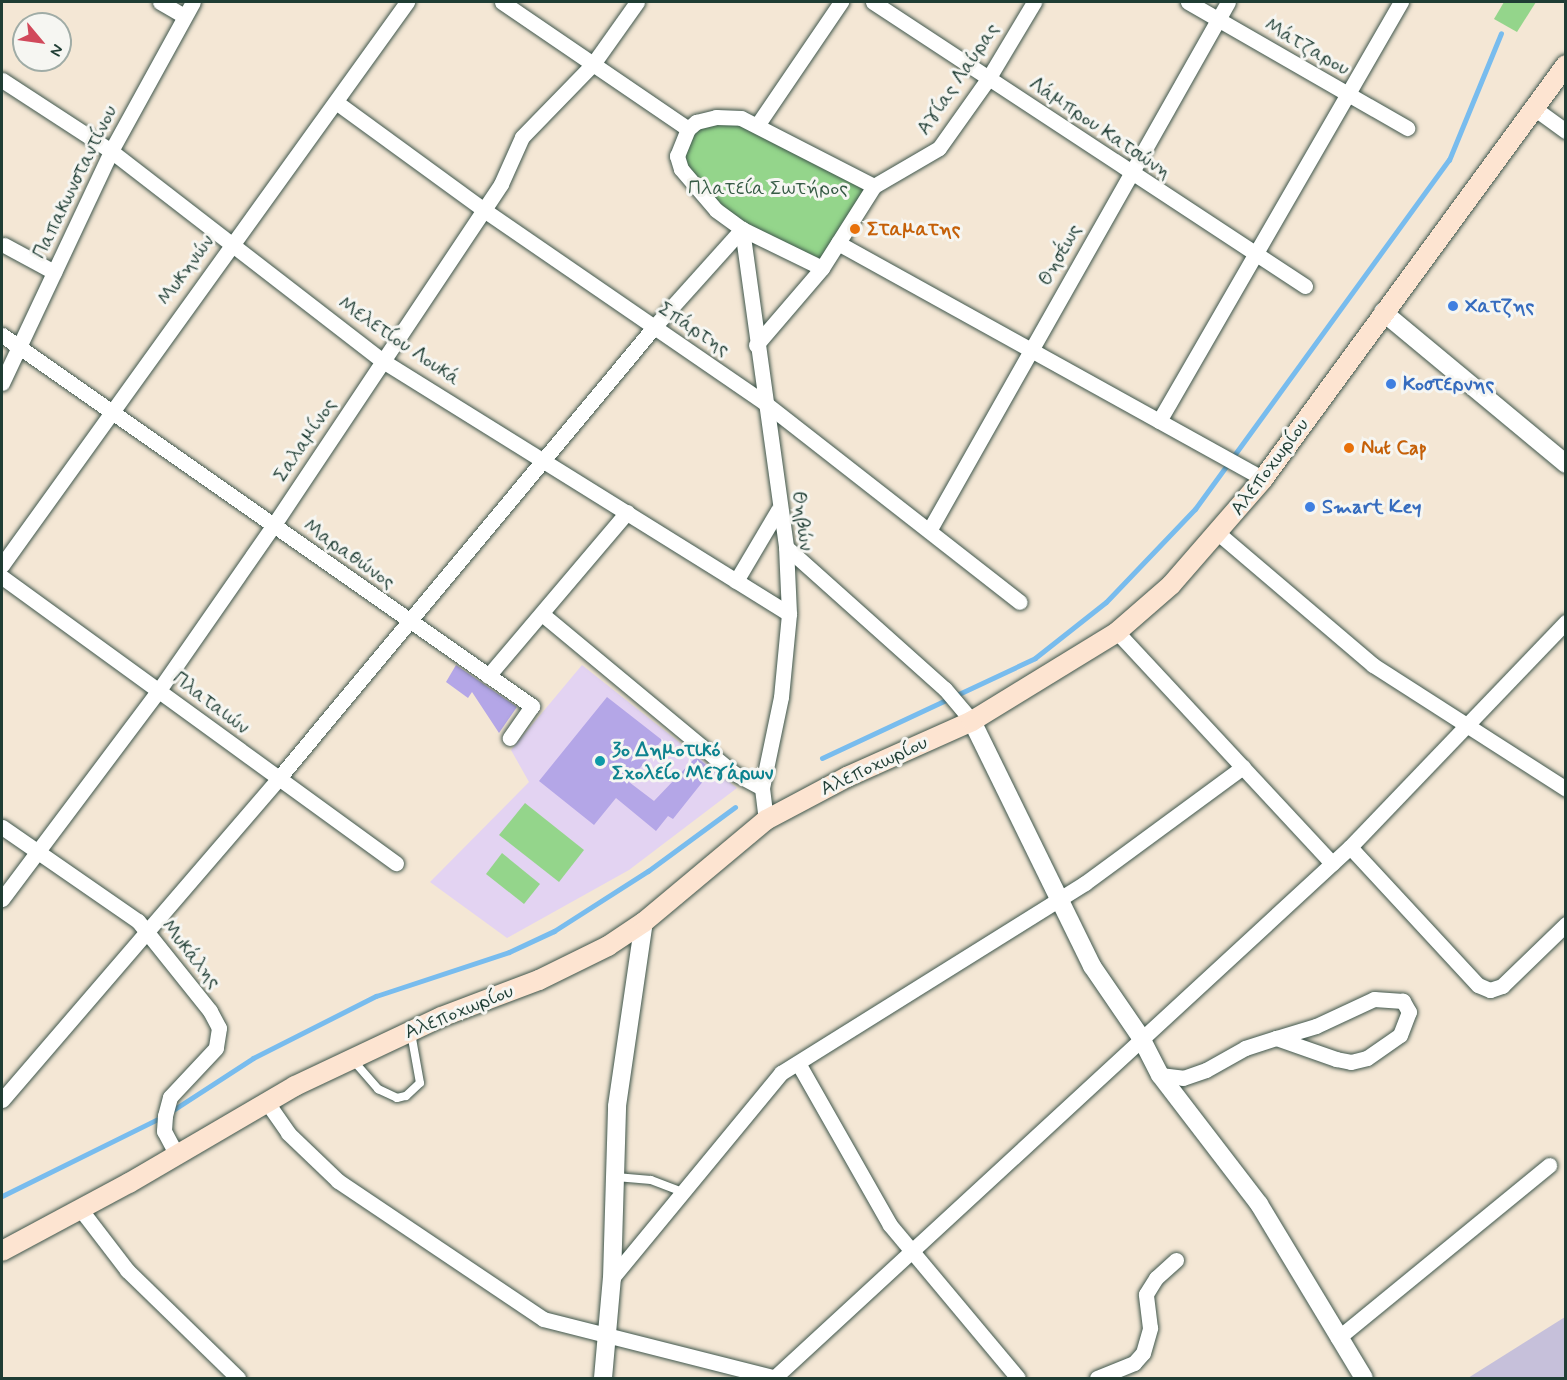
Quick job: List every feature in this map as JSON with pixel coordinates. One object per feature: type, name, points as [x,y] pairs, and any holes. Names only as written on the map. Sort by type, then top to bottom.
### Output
[{"type":"main road","name":"Αλεποχωρίου","points":[[2,1251],[81,1210],[266,1101],[351,1059],[549,975],[608,946],[644,922],[766,819],[969,717],[1117,632],[1167,590],[1220,534],[1263,479],[1566,65]]},
{"type":"street","points":[[160,2],[184,16]]},
{"type":"street","name":"Παπακωνσταντίνου","points":[[2,383],[21,348],[111,151],[193,2]]},
{"type":"street","name":"Μυκηνών","points":[[2,565],[110,411],[336,102],[406,2]]},
{"type":"street","points":[[502,2],[688,129]]},
{"type":"street","name":"Σαλαμίνος","points":[[2,899],[159,690],[273,526],[484,210],[522,137],[593,64],[638,2]]},
{"type":"street","points":[[758,124],[841,2]]},
{"type":"street","name":"Λάμπρου Κατσώνη","points":[[873,2],[1129,173],[1305,286]]},
{"type":"street","name":"Αγίας Λαύρας","points":[[874,186],[939,148],[988,79],[1034,2]]},
{"type":"street","name":"Μάτζαρου","points":[[1188,2],[1407,128]]},
{"type":"street","name":"Θησέως","points":[[930,529],[1129,173],[1228,2]]},
{"type":"street","points":[[1159,421],[1253,254],[1401,2]]},
{"type":"street","name":"Μελετίου Λουκά","points":[[4,86],[111,151],[383,361],[789,614]]},
{"type":"street","name":"Σπάρτης","points":[[336,102],[484,210],[765,403],[930,529],[1020,602]]},
{"type":"street","points":[[1534,108],[1566,131]]},
{"type":"street","points":[[756,345],[822,268],[874,186],[758,124],[716,117],[696,122],[688,129],[677,156],[681,169],[716,210],[742,229],[822,268]]},
{"type":"street","points":[[2,1100],[148,933],[654,327],[742,229]]},
{"type":"street","name":"Θηβών","points":[[742,229],[778,510],[786,547],[789,614],[781,697],[762,788],[766,819]]},
{"type":"street","points":[[838,243],[1263,479]]},
{"type":"street","points":[[4,245],[54,272]]},
{"type":"street","points":[[1383,312],[1566,464]]},
{"type":"street","name":"Μαραθώνος","points":[[2,335],[532,706],[510,738]]},
{"type":"street","points":[[736,581],[778,510]]},
{"type":"street","points":[[488,676],[627,512]]},
{"type":"street","points":[[1220,534],[1373,665],[1566,789]]},
{"type":"street","points":[[786,547],[945,689],[969,717],[1092,966],[1140,1036],[1160,1075],[1259,1204],[1364,1378]]},
{"type":"street","name":"Πλαταιών","points":[[2,577],[396,863]]},
{"type":"street","points":[[542,614],[732,772],[762,788]]},
{"type":"street","points":[[266,1101],[288,1133],[338,1181],[524,1308],[560,1326],[775,1378],[1140,1036],[1350,847],[1566,622]]},
{"type":"street","points":[[1117,632],[1332,863]]},
{"type":"street","points":[[612,1278],[766,1088],[798,1063],[1167,826],[1243,767]]},
{"type":"street","name":"Μυκάλης","points":[[2,827],[117,904],[148,933],[210,1011],[219,1028],[216,1048],[170,1097],[164,1131],[177,1155]]},
{"type":"street","points":[[1350,847],[1478,985],[1490,990],[1502,986],[1566,924]]},
{"type":"street","points":[[603,1378],[612,1278],[617,1106],[644,922]]},
{"type":"street","points":[[1160,1075],[1183,1078],[1206,1070],[1245,1048],[1276,1038],[1316,1026],[1374,999],[1403,1001],[1409,1012],[1406,1027],[1394,1041],[1367,1058],[1351,1062],[1318,1055],[1276,1038]]},
{"type":"street","points":[[798,1063],[874,1200],[912,1251],[1018,1378]]},
{"type":"street","points":[[1338,1338],[1549,1165]]},
{"type":"street","points":[[81,1210],[127,1270],[238,1378]]},
{"type":"street","points":[[1097,1378],[1134,1363],[1143,1353],[1150,1328],[1146,1294],[1156,1278],[1176,1260]]},
{"type":"lane","points":[[351,1059],[378,1089],[397,1098],[406,1096],[420,1083],[411,1032]]},
{"type":"lane","points":[[614,1177],[651,1180],[682,1192]]},
{"type":"shaded area","points":[[582,665],[737,788],[629,870],[507,938],[430,882],[529,782],[511,750]]},
{"type":"shaded area","points":[[1565,1317],[1565,1378],[1468,1378]]},
{"type":"green space","points":[[1504,2],[1536,2],[1517,32],[1494,19]]},
{"type":"green space","name":"Πλατεία Σωτήρος","points":[[732,121],[867,190],[821,264],[743,227],[692,182],[683,156],[691,134],[700,125]]},
{"type":"green space","points":[[525,803],[584,850],[559,882],[499,835]]},
{"type":"green space","points":[[502,853],[540,884],[524,904],[486,874]]},
{"type":"building","points":[[456,665],[517,707],[499,733],[472,692],[468,698],[446,682]]},
{"type":"building","name":"3ο Δημοτικό Σχολείο Μεγάρων","points":[[607,697],[662,740],[629,782],[654,801],[696,757],[712,770],[673,819],[668,816],[656,831],[616,798],[594,825],[539,781]]},
{"type":"waterway","points":[[822,758],[1035,658],[1106,602],[1195,509],[1449,160],[1501,33]]},
{"type":"waterway","points":[[170,1112],[253,1058],[376,996],[509,952],[554,931],[648,871],[735,807]]},
{"type":"waterway","points":[[2,1196],[162,1117]]},
{"type":"place","name":"Σταματης","points":[[855,229]]},
{"type":"place","name":"Χατζης","points":[[1453,306]]},
{"type":"place","name":"Κοστερνης","points":[[1391,384]]},
{"type":"place","name":"Nut Cap","points":[[1349,448]]},
{"type":"place","name":"Smart Key","points":[[1310,507]]},
{"type":"place","name":"3ο Δημοτικό Σχολείο Μεγάρων","points":[[600,761]]}]
